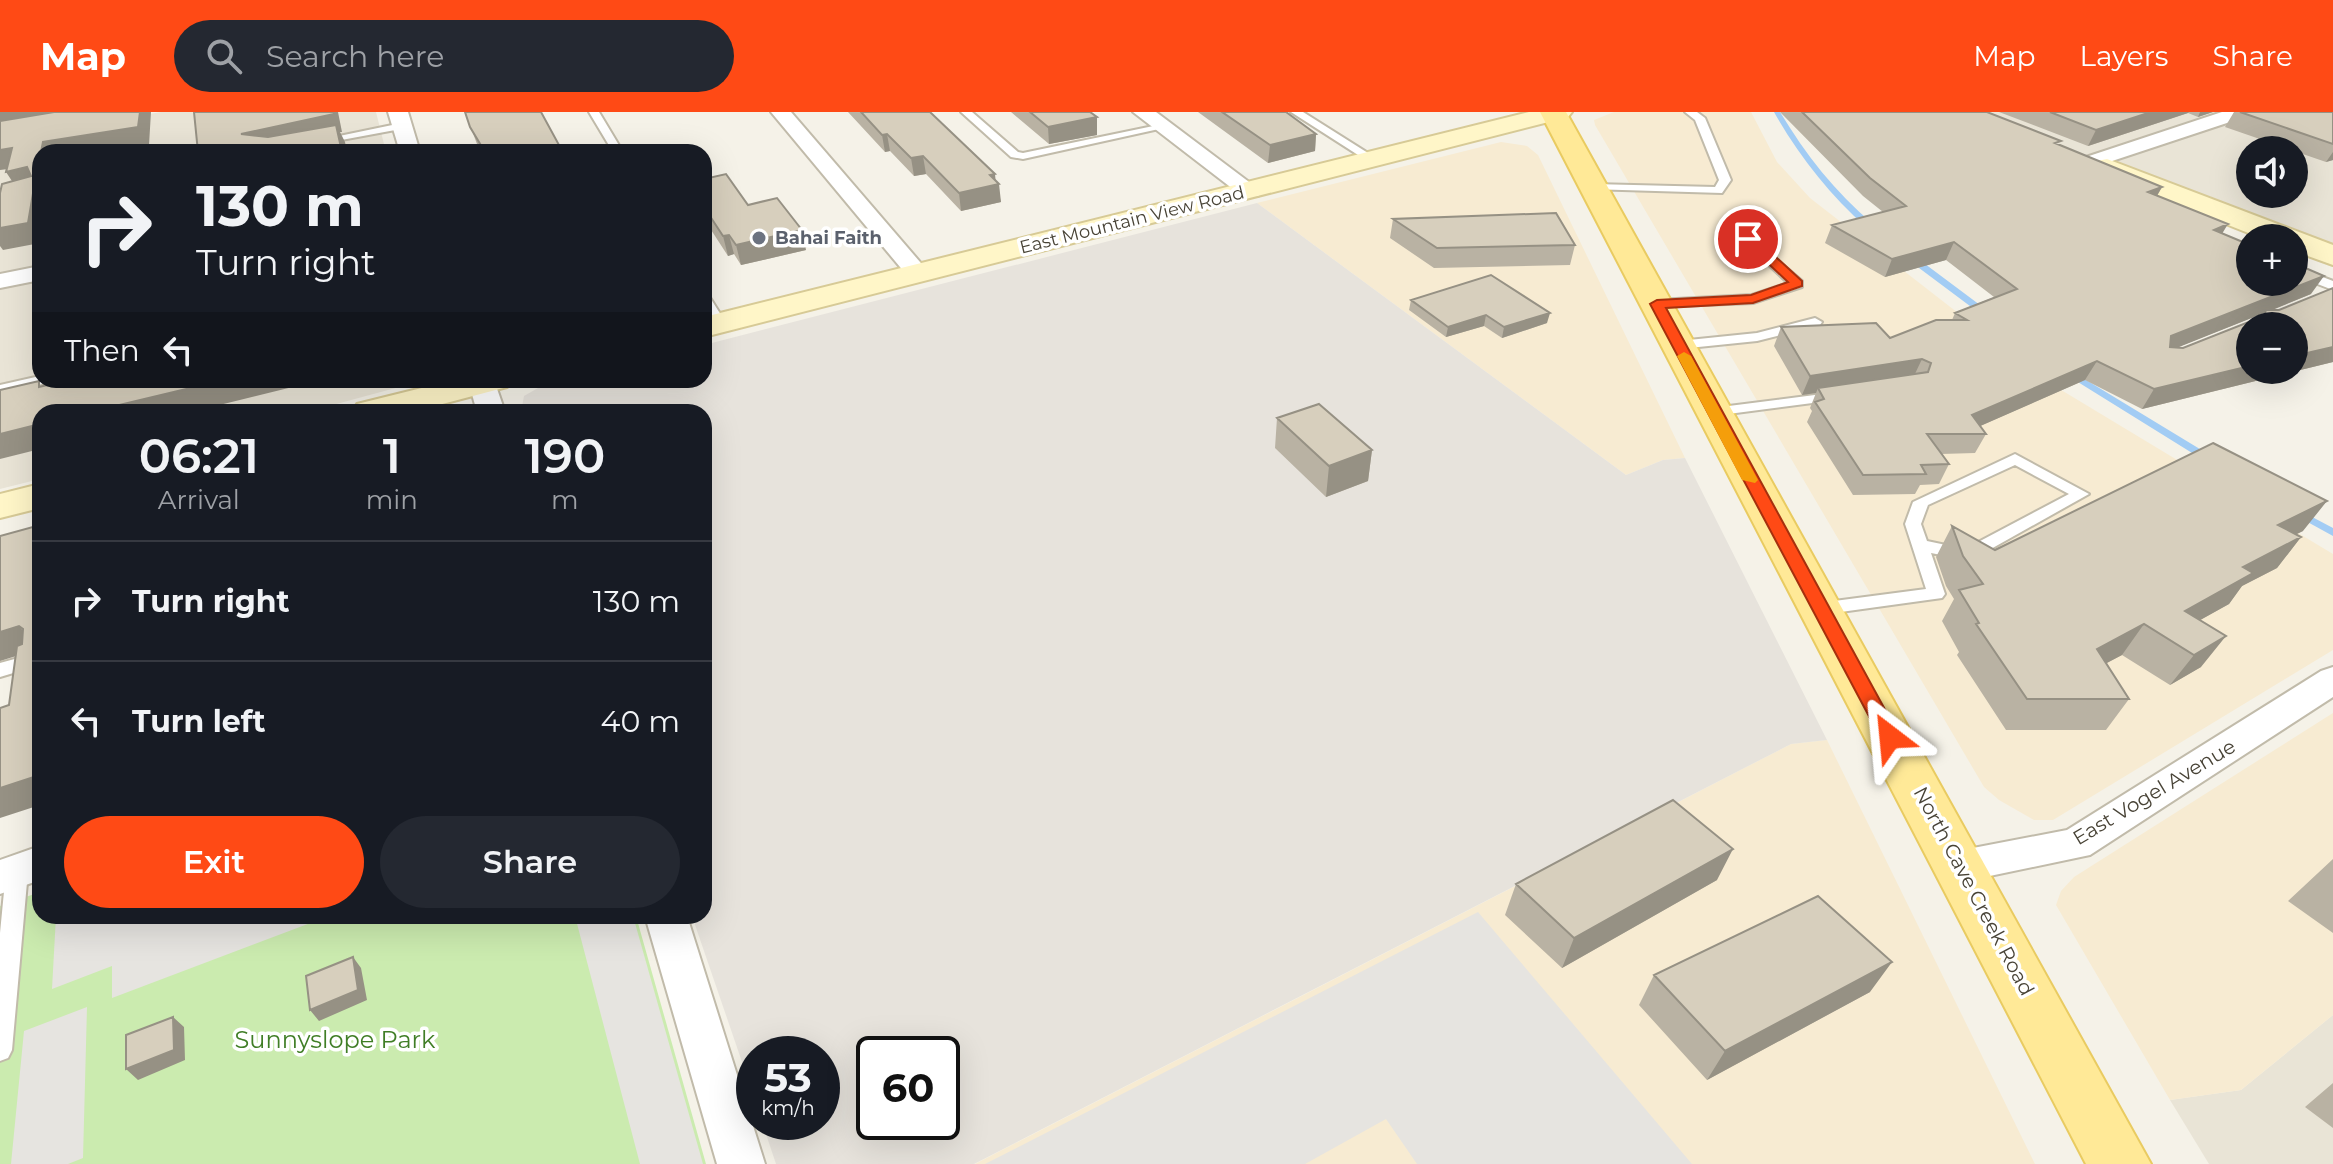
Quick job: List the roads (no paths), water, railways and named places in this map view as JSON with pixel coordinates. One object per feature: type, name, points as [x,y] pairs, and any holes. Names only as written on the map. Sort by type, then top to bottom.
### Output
[{"type":"main road","name":"North Cave Creek Road","points":[[1555,113],[1713,412],[1961,865],[2120,1164]]},
{"type":"street","points":[[781,112],[918,274]]},
{"type":"street","points":[[1143,112],[1250,191]]},
{"type":"street","points":[[2093,161],[2241,112]]},
{"type":"street","name":"East Mountain View Road","points":[[712,315],[918,274],[1555,113]]},
{"type":"street","points":[[400,119],[408,144]]},
{"type":"street","points":[[2065,150],[2251,224]]},
{"type":"street","points":[[2308,246],[2333,256]]},
{"type":"street","points":[[0,281],[32,275]]},
{"type":"street","points":[[411,404],[488,389]]},
{"type":"street","points":[[0,506],[32,498]]},
{"type":"street","name":"East Vogel Avenue","points":[[1961,865],[2076,844],[2333,680]]},
{"type":"street","points":[[668,924],[741,1164]]},
{"type":"lane","points":[[594,112],[613,144]]},
{"type":"lane","points":[[966,112],[1015,155],[1023,156],[1163,127]]},
{"type":"lane","points":[[1296,112],[1373,160]]},
{"type":"lane","points":[[1593,187],[1718,191],[1725,180],[1700,118],[1690,112]]},
{"type":"lane","points":[[313,142],[400,119]]},
{"type":"lane","points":[[1657,304],[1753,299],[1797,284],[1748,239]]},
{"type":"lane","points":[[2308,276],[2333,286]]},
{"type":"lane","points":[[1679,345],[1757,337],[1815,322]]},
{"type":"lane","points":[[0,389],[32,382]]},
{"type":"lane","points":[[1713,412],[1855,393]]},
{"type":"lane","points":[[1819,609],[1936,594],[1913,524],[1921,502],[2015,459],[2081,494],[1967,555],[1920,545]]},
{"type":"lane","points":[[0,670],[32,660]]},
{"type":"lane","points":[[0,1050],[19,870]]},
{"type":"waterway","points":[[1777,112],[1818,174],[1870,226]]},
{"type":"waterway","points":[[1910,257],[1985,313]]},
{"type":"waterway","points":[[2068,372],[2209,459]]},
{"type":"waterway","points":[[2297,512],[2333,533]]},
{"type":"place","name":"Bahai Faith","points":[[759,238]]},
{"type":"park label","name":"Sunnyslope Park","points":[[335,1040]]}]
